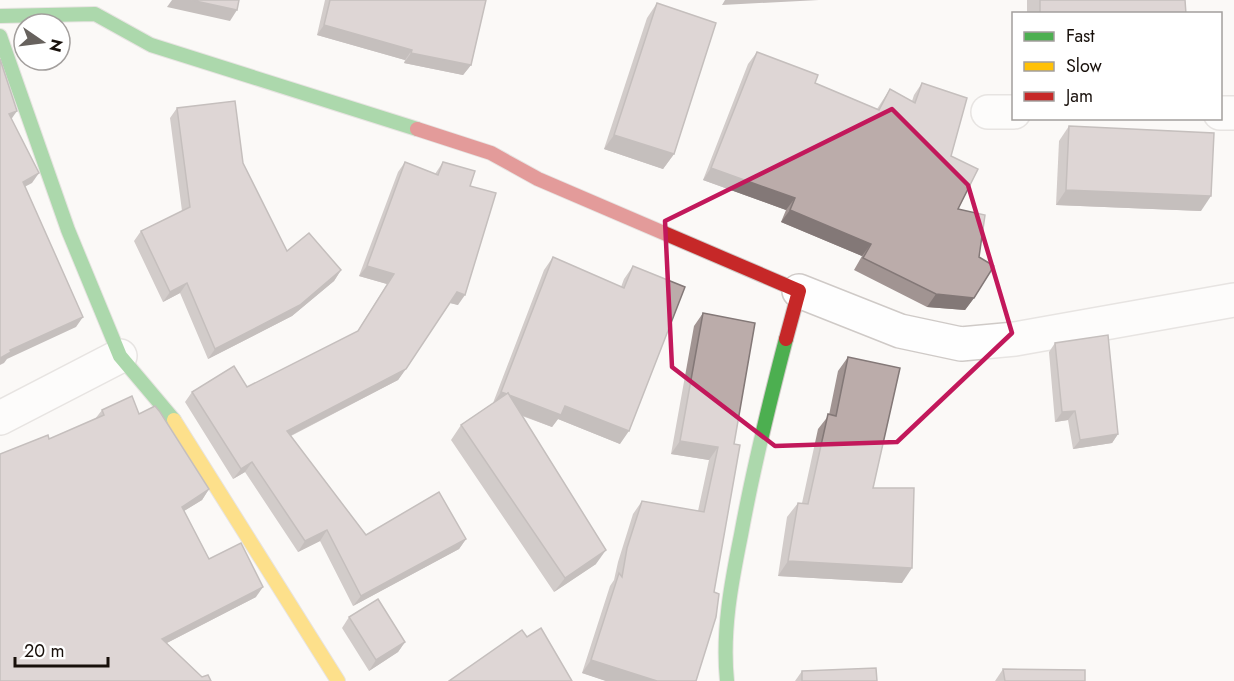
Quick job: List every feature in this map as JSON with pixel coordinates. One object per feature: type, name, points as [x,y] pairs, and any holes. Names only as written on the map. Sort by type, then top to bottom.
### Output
[{"type":"street","points":[[0,16],[96,7],[151,45],[491,153],[538,179],[799,291],[900,331],[961,344],[1015,339],[1234,300]]},
{"type":"street","points":[[0,36],[68,230],[120,356],[168,411],[338,681]]},
{"type":"street","points":[[727,681],[724,659],[732,585],[750,477],[799,291]]},
{"type":"street","points":[[0,418],[120,356]]},
{"type":"highlighted area","points":[[892,109],[968,185],[1012,333],[897,442],[775,446],[672,367],[665,221]]},
{"type":"building","points":[[191,0],[239,0],[237,10]]},
{"type":"building","points":[[330,0],[486,0],[471,65],[411,53],[412,50],[324,25]]},
{"type":"building","points":[[1040,0],[1185,0],[1186,12],[1040,12]]},
{"type":"building","points":[[657,3],[716,23],[674,154],[614,135]]},
{"type":"building","points":[[757,52],[818,75],[815,83],[879,110],[890,89],[915,103],[922,83],[967,98],[951,156],[978,169],[958,209],[985,215],[979,257],[994,266],[974,298],[936,294],[863,258],[871,244],[790,210],[795,198],[711,168]]},
{"type":"building","points":[[0,59],[17,111],[9,114],[39,173],[23,182],[83,317],[10,350],[11,352],[0,358]]},
{"type":"building","points":[[235,101],[243,163],[287,251],[309,233],[341,270],[300,305],[215,349],[187,283],[170,292],[141,231],[190,207],[177,108]]},
{"type":"building","points":[[1069,126],[1214,133],[1211,196],[1066,190]]},
{"type":"building","points":[[405,162],[438,175],[443,162],[475,171],[470,186],[496,193],[465,295],[457,292],[406,369],[287,431],[366,535],[439,492],[466,539],[361,596],[327,530],[305,541],[252,462],[241,469],[192,392],[234,366],[247,387],[358,331],[394,274],[367,266]]},
{"type":"building","points":[[553,257],[624,288],[633,266],[685,287],[629,431],[565,406],[561,415],[501,392]]},
{"type":"building","points":[[703,313],[755,323],[734,444],[740,445],[714,592],[719,594],[716,617],[696,681],[657,681],[591,660],[619,573],[622,577],[627,548],[642,501],[704,512],[718,447],[680,441]]},
{"type":"building","points":[[1108,335],[1118,434],[1080,440],[1075,411],[1062,412],[1055,343]]},
{"type":"building","points":[[848,357],[900,368],[873,488],[914,488],[912,568],[788,561],[798,503],[808,504],[828,414],[836,416]]},
{"type":"building","points":[[508,393],[606,550],[565,578],[461,425]]},
{"type":"building","points":[[132,396],[139,414],[155,406],[160,412],[209,489],[182,507],[209,559],[241,543],[263,587],[162,639],[202,677],[208,675],[211,681],[0,681],[0,454],[48,435],[49,439],[104,415],[102,410]]},
{"type":"building","points":[[378,599],[405,642],[376,660],[349,617]]},
{"type":"building","points":[[541,628],[572,681],[449,681],[522,630],[527,637]]},
{"type":"building","points":[[876,668],[877,681],[802,681],[802,671]]},
{"type":"building","points":[[1003,669],[1085,670],[1085,681],[1005,681]]},
{"type":"traffic: fast","points":[[0,16],[95,14],[151,45],[417,129]]},
{"type":"traffic: fast","points":[[0,36],[68,230],[120,356],[174,420]]},
{"type":"traffic: fast","points":[[727,681],[728,608],[734,572],[756,461],[786,339]]},
{"type":"traffic: slow","points":[[174,420],[338,681]]},
{"type":"traffic: jam","points":[[417,129],[491,153],[538,179],[799,291],[786,339]]}]
